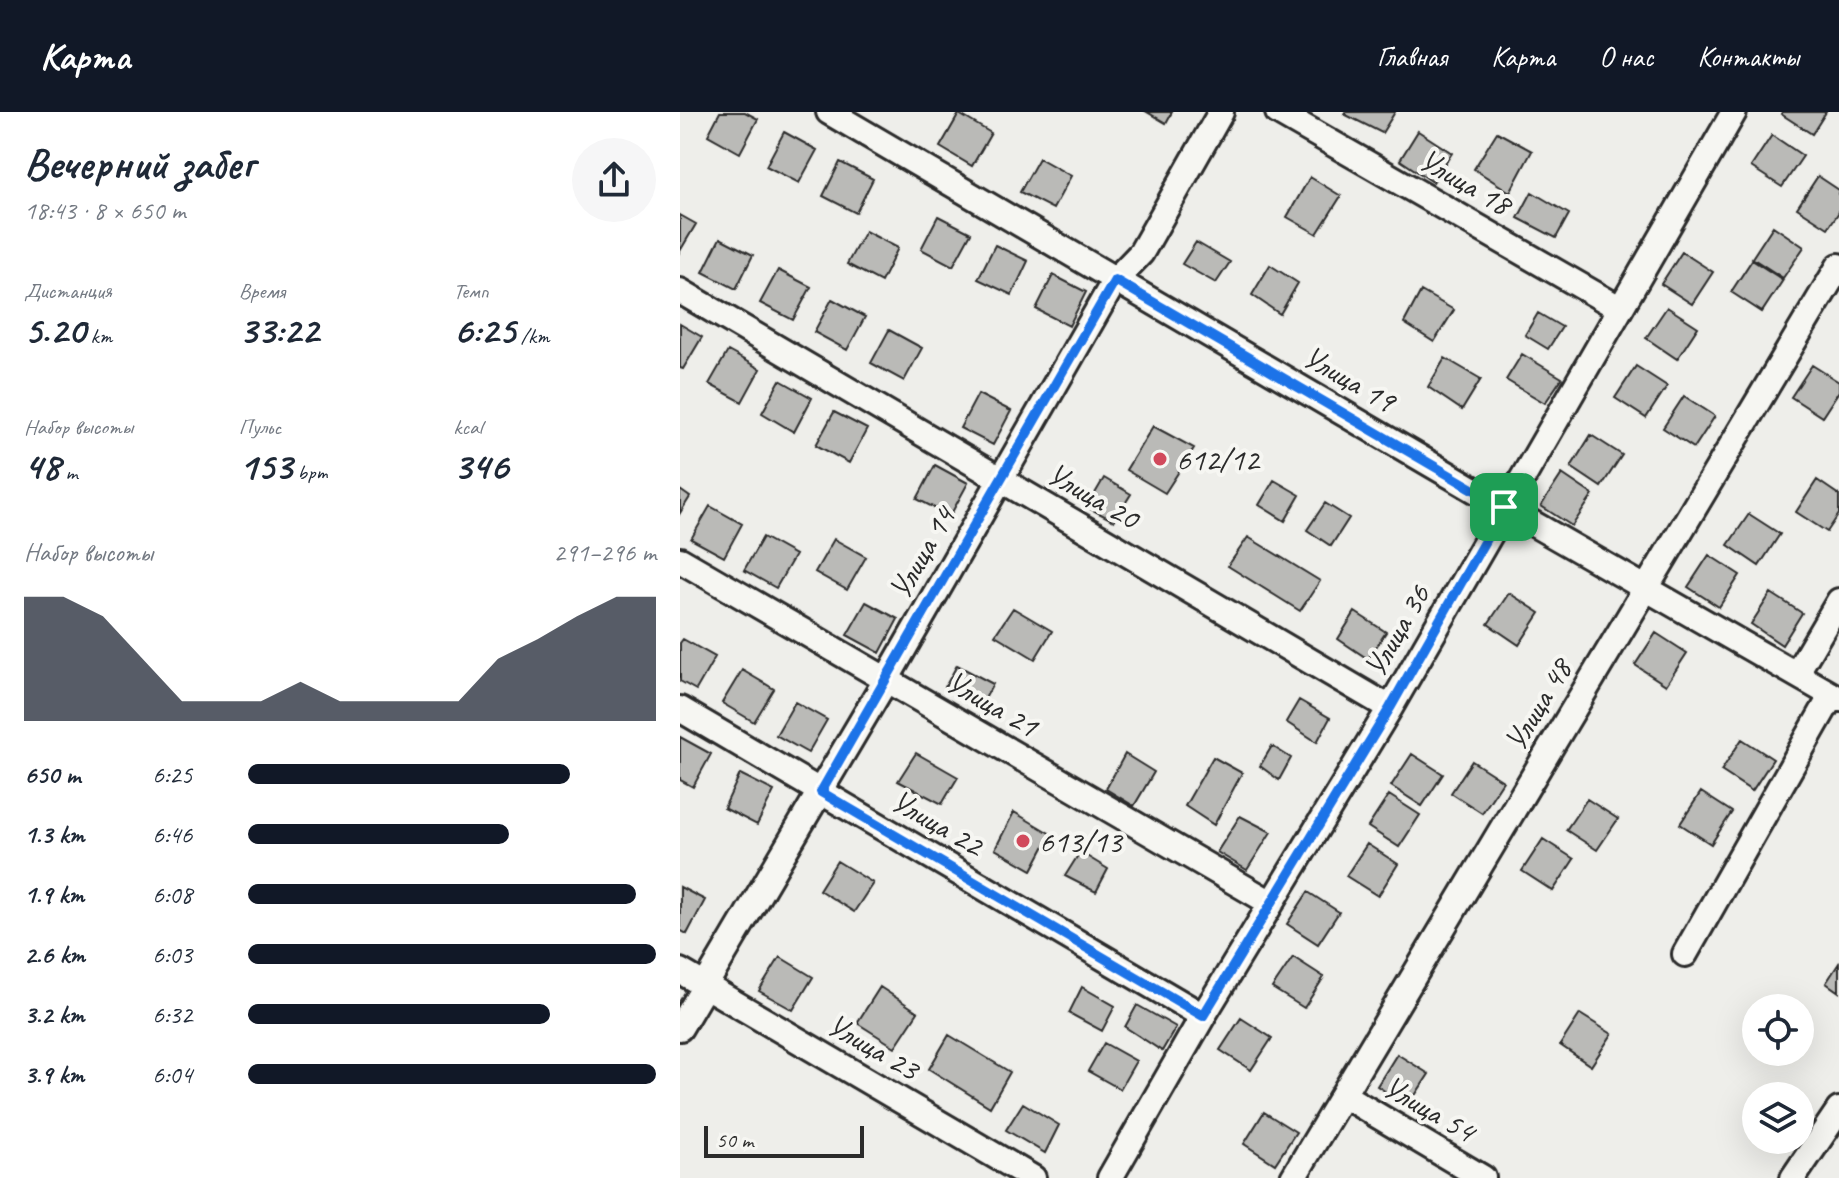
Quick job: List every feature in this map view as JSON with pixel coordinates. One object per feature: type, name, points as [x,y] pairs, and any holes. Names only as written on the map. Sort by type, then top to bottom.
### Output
[{"type":"street","name":"Улица 19","points":[[829,112],[1504,507],[1836,697]]},
{"type":"street","name":"Улица 14","points":[[680,1028],[821,792],[1115,280],[1141,253],[1221,112]]},
{"type":"street","name":"Улица 18","points":[[1278,112],[1619,308]]},
{"type":"street","name":"Улица 36","points":[[1110,1178],[1203,1016],[1390,708],[1734,112]]},
{"type":"street","name":"Улица 48","points":[[1293,1178],[1839,266]]},
{"type":"street","name":"Улица 20","points":[[680,291],[1390,708]]},
{"type":"street","name":"Улица 21","points":[[680,560],[1271,903]]},
{"type":"street","points":[[1796,674],[1839,601]]},
{"type":"street","points":[[1685,954],[1836,697]]},
{"type":"street","name":"Улица 22","points":[[680,709],[1203,1016]]},
{"type":"street","name":"Улица 23","points":[[680,971],[1033,1178]]},
{"type":"street","name":"Улица 54","points":[[1343,1095],[1483,1178]]},
{"type":"street","points":[[1793,1178],[1839,1110]]},
{"type":"building","points":[[720,112],[745,112],[758,119],[740,153],[708,135]]},
{"type":"building","points":[[1147,112],[1172,112],[1166,123]]},
{"type":"building","points":[[1345,112],[1395,112],[1382,133]]},
{"type":"building","points":[[1782,112],[1826,112],[1812,134]]},
{"type":"building","points":[[959,114],[991,133],[972,166],[940,147]]},
{"type":"building","points":[[1418,131],[1452,153],[1433,182],[1400,160]]},
{"type":"building","points":[[784,132],[817,150],[799,183],[766,166]]},
{"type":"building","points":[[1497,132],[1532,151],[1510,192],[1474,169]]},
{"type":"building","points":[[1772,135],[1803,156],[1782,187],[1751,167]]},
{"type":"building","points":[[1039,158],[1071,176],[1053,209],[1020,192]]},
{"type":"building","points":[[840,162],[873,179],[856,213],[823,196]]},
{"type":"building","points":[[1818,176],[1839,190],[1839,212],[1828,228],[1797,208]]},
{"type":"building","points":[[1310,177],[1341,196],[1317,234],[1287,217]]},
{"type":"building","points":[[1532,192],[1569,214],[1556,238],[1518,218]]},
{"type":"building","points":[[680,215],[696,224],[680,251]]},
{"type":"building","points":[[938,216],[971,233],[953,266],[921,249]]},
{"type":"building","points":[[1773,226],[1804,247],[1783,278],[1752,258]]},
{"type":"building","points":[[865,231],[898,248],[881,282],[847,264]]},
{"type":"building","points":[[720,238],[753,255],[736,289],[703,272]]},
{"type":"building","points":[[1196,242],[1230,262],[1216,283],[1182,264]]},
{"type":"building","points":[[995,245],[1028,261],[1012,295],[978,279]]},
{"type":"building","points":[[1682,252],[1713,272],[1692,304],[1661,284]]},
{"type":"building","points":[[1752,260],[1783,280],[1762,312],[1731,292]]},
{"type":"building","points":[[1270,265],[1298,283],[1280,314],[1252,295]]},
{"type":"building","points":[[778,270],[811,287],[793,320],[760,303]]},
{"type":"building","points":[[1053,275],[1086,292],[1069,326],[1036,309]]},
{"type":"building","points":[[1421,291],[1454,310],[1434,342],[1404,323]]},
{"type":"building","points":[[832,299],[865,317],[847,350],[814,332]]},
{"type":"building","points":[[1667,307],[1698,327],[1677,359],[1646,338]]},
{"type":"building","points":[[1538,313],[1562,327],[1548,349],[1525,335]]},
{"type":"building","points":[[680,324],[702,337],[683,369],[680,368]]},
{"type":"building","points":[[889,330],[922,348],[904,381],[871,363]]},
{"type":"building","points":[[728,351],[760,369],[742,402],[709,384]]},
{"type":"building","points":[[1522,354],[1562,378],[1545,403],[1506,380]]},
{"type":"building","points":[[1445,358],[1481,379],[1462,410],[1428,387]]},
{"type":"building","points":[[1812,365],[1839,382],[1839,391],[1822,417],[1791,397]]},
{"type":"building","points":[[1636,366],[1667,386],[1646,418],[1615,398]]},
{"type":"building","points":[[780,380],[812,398],[794,432],[762,413]]},
{"type":"building","points":[[978,394],[1011,411],[993,445],[960,428]]},
{"type":"building","points":[[1684,396],[1715,416],[1694,448],[1663,428]]},
{"type":"building","points":[[834,412],[867,429],[849,463],[816,445]]},
{"type":"building","name":"612/12","points":[[1153,426],[1194,448],[1165,493],[1126,470]]},
{"type":"building","points":[[1591,435],[1622,455],[1601,487],[1571,467]]},
{"type":"building","points":[[935,465],[968,483],[950,516],[917,499]]},
{"type":"building","points":[[1562,474],[1593,495],[1572,526],[1541,506]]},
{"type":"building","points":[[1104,478],[1131,494],[1114,521],[1087,507]]},
{"type":"building","points":[[1274,480],[1300,495],[1285,521],[1259,505]]},
{"type":"building","points":[[1817,480],[1839,495],[1839,514],[1827,532],[1796,512]]},
{"type":"building","points":[[680,490],[690,497],[680,513]]},
{"type":"building","points":[[1325,503],[1349,518],[1331,546],[1307,530]]},
{"type":"building","points":[[710,506],[742,524],[724,557],[691,539]]},
{"type":"building","points":[[1749,514],[1780,534],[1759,566],[1728,545]]},
{"type":"building","points":[[763,537],[795,555],[776,588],[744,570]]},
{"type":"building","points":[[1248,537],[1320,581],[1300,611],[1228,566]]},
{"type":"building","points":[[834,539],[866,557],[847,590],[815,572]]},
{"type":"building","points":[[1709,555],[1740,575],[1719,607],[1688,587]]},
{"type":"building","points":[[1509,593],[1540,613],[1519,645],[1488,624]]},
{"type":"building","points":[[1771,593],[1802,613],[1782,645],[1751,624]]},
{"type":"building","points":[[866,602],[898,619],[880,653],[847,635]]},
{"type":"building","points":[[1013,608],[1052,631],[1035,659],[995,635]]},
{"type":"building","points":[[1355,612],[1386,632],[1368,659],[1338,639]]},
{"type":"building","points":[[1656,633],[1687,653],[1666,685],[1635,665]]},
{"type":"building","points":[[683,639],[715,657],[696,690],[680,681],[680,643]]},
{"type":"building","points":[[957,665],[993,684],[981,706],[945,687]]},
{"type":"building","points":[[742,670],[774,689],[754,722],[722,703]]},
{"type":"building","points":[[1299,700],[1330,718],[1317,742],[1286,722]]},
{"type":"building","points":[[795,702],[827,720],[808,753],[776,735]]},
{"type":"building","points":[[680,737],[711,754],[693,787],[680,780]]},
{"type":"building","points":[[1742,739],[1773,759],[1752,791],[1721,771]]},
{"type":"building","points":[[1272,746],[1291,758],[1279,780],[1260,766]]},
{"type":"building","points":[[916,753],[958,777],[942,804],[898,781]]},
{"type":"building","points":[[1125,754],[1154,772],[1134,806],[1106,789]]},
{"type":"building","points":[[1412,754],[1443,774],[1422,806],[1391,786]]},
{"type":"building","points":[[1213,757],[1242,773],[1214,825],[1185,806]]},
{"type":"building","points":[[1472,761],[1503,781],[1482,813],[1451,793]]},
{"type":"building","points":[[740,774],[774,791],[757,825],[724,808]]},
{"type":"building","points":[[1701,792],[1732,812],[1711,844],[1680,824]]},
{"type":"building","points":[[1389,795],[1420,815],[1399,847],[1368,827]]},
{"type":"building","points":[[1587,799],[1618,819],[1597,850],[1566,830]]},
{"type":"building","name":"613/13","points":[[1014,812],[1051,834],[1032,870],[995,849]]},
{"type":"building","points":[[1240,816],[1271,832],[1247,870],[1217,852]]},
{"type":"building","points":[[1543,839],[1574,859],[1553,891],[1522,871]]},
{"type":"building","points":[[1367,844],[1398,864],[1378,896],[1346,876]]},
{"type":"building","points":[[1080,852],[1108,869],[1096,892],[1065,876]]},
{"type":"building","points":[[837,861],[873,883],[854,912],[819,890]]},
{"type":"building","points":[[680,887],[705,900],[687,934],[680,930]]},
{"type":"building","points":[[1308,892],[1339,912],[1318,944],[1287,924]]},
{"type":"building","points":[[780,957],[813,977],[793,1010],[759,991]]},
{"type":"building","points":[[1293,957],[1324,977],[1304,1008],[1272,988]]},
{"type":"building","points":[[1839,963],[1839,992],[1826,983]]},
{"type":"building","points":[[880,987],[918,1012],[895,1047],[857,1023]]},
{"type":"building","points":[[1082,987],[1115,1006],[1102,1031],[1069,1013]]},
{"type":"building","points":[[1137,1005],[1176,1027],[1162,1051],[1125,1027]]},
{"type":"building","points":[[1580,1014],[1612,1034],[1591,1066],[1560,1045]]},
{"type":"building","points":[[1241,1018],[1272,1038],[1251,1070],[1220,1050]]},
{"type":"building","points":[[949,1035],[1010,1072],[990,1107],[929,1069]]},
{"type":"building","points":[[1104,1043],[1136,1061],[1120,1089],[1088,1071]]},
{"type":"building","points":[[1397,1054],[1429,1074],[1408,1106],[1377,1086]]},
{"type":"building","points":[[1023,1103],[1059,1125],[1045,1153],[1006,1130]]},
{"type":"building","points":[[1264,1112],[1296,1132],[1275,1164],[1244,1144]]},
{"type":"place","name":"612/12","points":[[1160,459]]},
{"type":"place","name":"613/13","points":[[1023,841]]},
{"type":"route","points":[[1115,280],[1504,507],[1390,708],[1203,1016],[821,792],[1115,280]]}]
